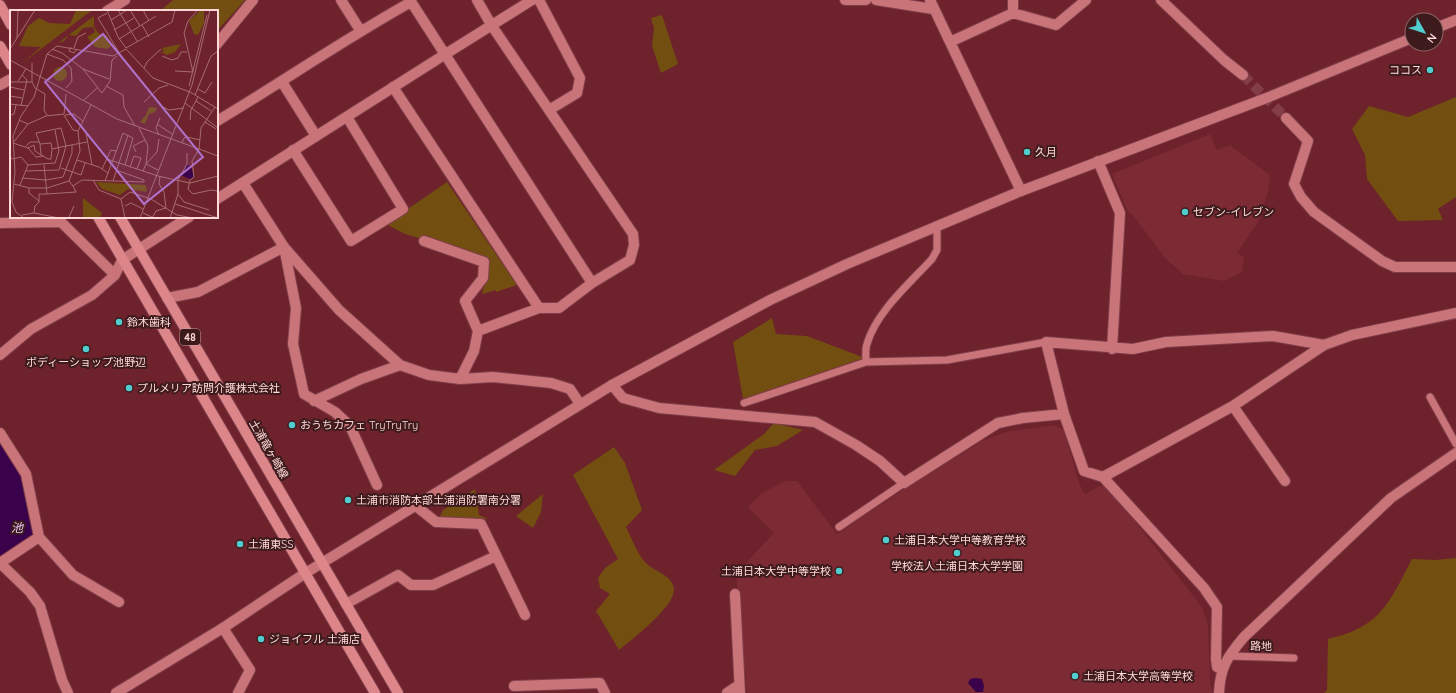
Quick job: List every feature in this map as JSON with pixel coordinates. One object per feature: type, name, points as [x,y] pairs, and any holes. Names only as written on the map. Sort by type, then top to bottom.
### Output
[{"type":"main road","points":[[0,5],[10,23]]},
{"type":"main road","points":[[0,46],[10,63]]},
{"type":"main road","name":"48","points":[[99,218],[304,574],[375,693]]},
{"type":"main road","name":"土浦竜ヶ崎線","points":[[121,218],[398,693]]},
{"type":"street","points":[[110,10],[125,0]]},
{"type":"street","points":[[218,43],[253,0]]},
{"type":"street","points":[[341,0],[360,30]]},
{"type":"street","points":[[477,0],[492,26],[633,234],[634,245],[630,260],[592,283],[559,308],[539,308],[478,331]]},
{"type":"street","points":[[218,197],[532,0]]},
{"type":"street","points":[[539,0],[580,78],[577,93],[549,110]]},
{"type":"street","points":[[845,0],[866,0]]},
{"type":"street","points":[[876,0],[932,4],[1021,191]]},
{"type":"street","points":[[1012,0],[1013,13]]},
{"type":"street","points":[[950,42],[1013,13],[1056,24],[1086,0]]},
{"type":"street","points":[[1161,0],[1224,60],[1243,75]]},
{"type":"street","points":[[218,120],[282,82],[360,30],[410,1],[592,283]]},
{"type":"street","points":[[1444,25],[1456,20]]},
{"type":"street","points":[[116,693],[223,628],[304,574],[580,404],[612,385],[770,300],[846,264],[1021,191],[1269,97],[1404,41]]},
{"type":"street","points":[[0,85],[10,80]]},
{"type":"street","points":[[282,82],[316,136]]},
{"type":"street","points":[[393,87],[539,308]]},
{"type":"street","points":[[293,150],[351,241],[403,209],[347,116]]},
{"type":"street","points":[[1286,118],[1308,141],[1294,184],[1301,197],[1314,212],[1382,261],[1395,267],[1456,267]]},
{"type":"street","points":[[1098,161],[1120,213],[1112,349]]},
{"type":"street","points":[[243,183],[284,247],[340,310],[400,365],[429,375],[460,379],[493,377],[551,383],[570,389],[580,404]]},
{"type":"street","points":[[0,355],[31,329],[92,295],[115,275],[122,260],[187,218]]},
{"type":"street","points":[[0,223],[61,222],[115,275]]},
{"type":"street","points":[[424,241],[484,262],[483,278],[465,301],[478,331],[474,351],[460,379]]},
{"type":"street","points":[[167,298],[198,292],[284,247]]},
{"type":"street","points":[[284,247],[296,308],[293,344],[304,394],[335,412],[350,426],[377,485]]},
{"type":"street","points":[[1103,477],[1233,406],[1324,345],[1352,335],[1456,312]]},
{"type":"street","points":[[1222,670],[1217,667],[1216,659],[1217,607],[1204,588],[1103,477],[1084,471],[1064,414],[1046,342],[1112,349],[1133,349],[1166,342],[1273,336],[1324,345]]},
{"type":"street","points":[[314,401],[361,379],[400,365]]},
{"type":"street","points":[[612,385],[623,398],[659,408],[815,422],[856,445],[880,461],[904,483],[998,423],[1023,418],[1064,414]]},
{"type":"street","points":[[1233,406],[1285,481]]},
{"type":"street","points":[[0,433],[26,474],[39,537],[73,575],[119,602]]},
{"type":"street","points":[[1219,693],[1222,670],[1228,656],[1244,637],[1391,498],[1456,453]]},
{"type":"street","points":[[416,506],[436,522],[481,524],[525,615]]},
{"type":"street","points":[[39,537],[0,563],[30,592],[40,606],[62,680],[68,693]]},
{"type":"street","points":[[346,604],[398,575],[411,585],[433,585],[496,556]]},
{"type":"street","points":[[726,693],[739,689],[735,594]]},
{"type":"street","points":[[223,628],[250,670],[238,693]]},
{"type":"street","points":[[514,686],[600,682],[605,693]]},
{"type":"lane","points":[[866,362],[866,346],[872,327],[880,315],[932,259],[937,250],[937,226]]},
{"type":"lane","points":[[744,403],[866,362],[947,360],[1046,342]]},
{"type":"lane","points":[[1430,397],[1456,444]]},
{"type":"lane","points":[[839,527],[904,483]]},
{"type":"lane","name":"路地","points":[[1228,656],[1294,658]]},
{"type":"shaded area","points":[[173,0],[245,0],[218,30],[218,10],[161,10]]},
{"type":"shaded area","points":[[662,15],[678,64],[661,73],[652,46],[654,28],[651,18]]},
{"type":"shaded area","points":[[1456,97],[1456,197],[1438,209],[1443,220],[1398,221],[1367,179],[1365,155],[1352,129],[1369,106],[1408,117]]},
{"type":"shaded area","points":[[1210,134],[1217,150],[1230,145],[1270,175],[1268,192],[1258,222],[1237,253],[1244,257],[1242,272],[1224,281],[1183,274],[1165,258],[1132,214],[1128,212],[1112,174]]},
{"type":"shaded area","points":[[447,182],[517,285],[496,292],[496,290],[482,294],[487,274],[486,258],[405,234],[386,224]]},
{"type":"shaded area","points":[[772,318],[776,334],[807,336],[865,358],[743,399],[733,342]]},
{"type":"shaded area","points":[[774,423],[803,430],[777,446],[755,450],[735,476],[714,470],[764,434]]},
{"type":"shaded area","name":"学校法人土浦日本大学学園","points":[[1054,425],[1064,430],[1079,483],[1085,495],[1098,486],[1104,486],[1112,492],[1202,607],[1208,625],[1210,684],[1213,693],[747,693],[736,573],[774,533],[748,507],[761,494],[785,481],[797,481],[837,534],[903,490],[982,441],[1006,432]]},
{"type":"shaded area","points":[[614,447],[625,463],[642,510],[626,527],[642,558],[648,565],[671,581],[674,592],[670,601],[654,620],[619,650],[596,611],[610,594],[600,588],[598,578],[605,568],[618,559],[573,475]]},
{"type":"shaded area","points":[[475,489],[479,515],[488,519],[439,518],[443,510]]},
{"type":"shaded area","points":[[543,494],[541,512],[533,528],[516,516]]},
{"type":"shaded area","points":[[1456,558],[1456,693],[1324,693],[1327,690],[1328,639],[1360,628],[1372,620],[1381,611],[1397,588],[1412,559],[1435,560]]},
{"type":"water","name":"池","points":[[0,441],[22,476],[35,535],[0,558]]},
{"type":"water","points":[[970,679],[982,679],[984,686],[983,692],[976,692],[968,683]]},
{"type":"tunnel","points":[[1243,75],[1286,118]]},
{"type":"place","name":"ココス","points":[[1430,70]]},
{"type":"place","name":"久月","points":[[1027,152]]},
{"type":"place","name":"セブン-イレブン","points":[[1185,212]]},
{"type":"place","name":"鈴木歯科","points":[[119,322]]},
{"type":"place","name":"ボディーショップ池野辺","points":[[86,349]]},
{"type":"place","name":"プルメリア訪問介護株式会社","points":[[129,388]]},
{"type":"place","name":"おうちカフェ TryTryTry","points":[[292,425]]},
{"type":"place","name":"土浦市消防本部土浦消防署南分署","points":[[348,500]]},
{"type":"place","name":"土浦日本大学中等教育学校","points":[[886,540]]},
{"type":"place","name":"土浦東SS","points":[[240,544]]},
{"type":"place","name":"学校法人土浦日本大学学園","points":[[957,553]]},
{"type":"place","name":"土浦日本大学中等学校","points":[[839,571]]},
{"type":"place","name":"ジョイフル 土浦店","points":[[261,639]]},
{"type":"place","name":"土浦日本大学高等学校","points":[[1075,676]]}]
